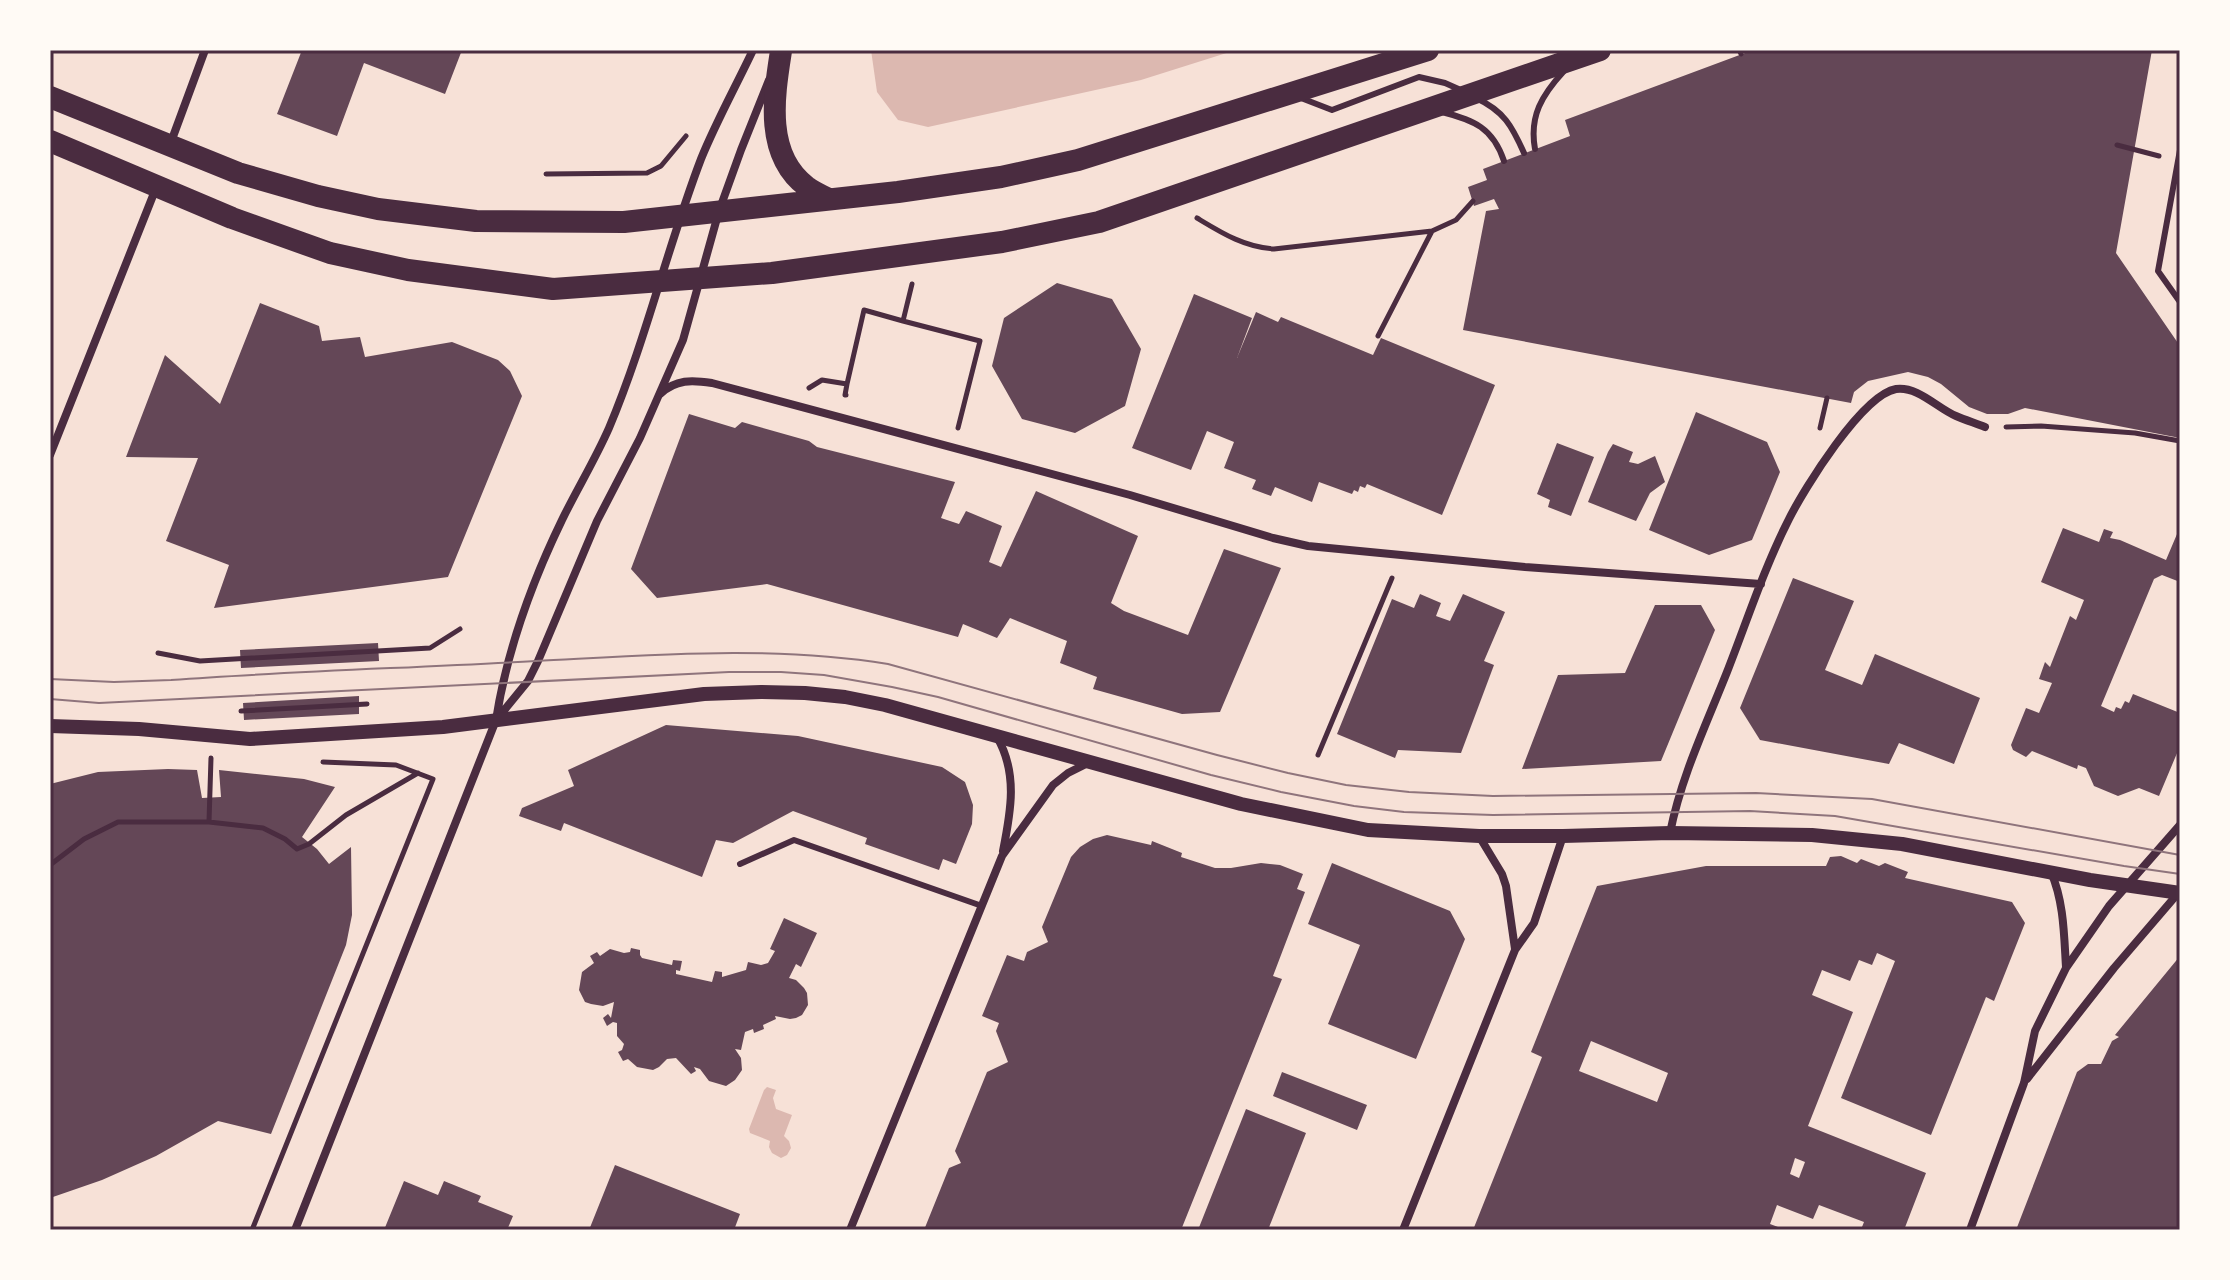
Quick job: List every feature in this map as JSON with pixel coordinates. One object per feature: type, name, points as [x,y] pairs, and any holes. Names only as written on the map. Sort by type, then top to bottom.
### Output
[{"type":"highway","points":[[50,97],[238,173],[287,189],[350,203],[476,221],[624,222],[898,192],[1001,177],[1078,160],[1428,50]]},
{"type":"highway","points":[[50,141],[279,236],[330,253],[408,270],[553,289],[772,273],[1002,242],[1099,222],[1600,50]]},
{"type":"highway","points":[[781,51],[775,98],[778,141],[784,158],[796,176],[806,186],[829,199]]},
{"type":"street","points":[[169,146],[205,50]]},
{"type":"street","points":[[295,1230],[496,720],[504,672],[526,605],[562,520],[609,428],[638,356],[681,216],[708,143],[753,50]]},
{"type":"street","points":[[496,720],[528,681],[597,521],[660,394],[683,340],[719,211],[781,51]]},
{"type":"street","points":[[50,455],[157,186]]},
{"type":"street","points":[[660,394],[681,381],[712,383],[1308,546],[1525,567],[1761,584]]},
{"type":"street","points":[[1670,833],[1690,765],[1761,584],[1789,519],[1834,447],[1877,399],[1897,389],[1920,394],[1957,416],[1985,427]]},
{"type":"street","points":[[50,726],[139,729],[250,739],[404,731],[704,694],[775,692],[845,697],[885,705],[1241,804],[1368,830],[1479,836],[1670,833],[1812,835],[1902,844],[2179,892]]},
{"type":"street","points":[[850,1230],[1002,856],[1010,816],[1012,778],[1004,749],[996,736]]},
{"type":"street","points":[[1002,856],[1053,785],[1092,761]]},
{"type":"street","points":[[1970,1230],[2024,1083],[2035,1031],[2066,968],[2126,885],[2180,825]]},
{"type":"street","points":[[1479,836],[1506,886],[1515,950]]},
{"type":"street","points":[[1403,1230],[1515,950],[1534,923],[1563,836]]},
{"type":"street","points":[[2051,872],[2059,889],[2066,968]]},
{"type":"street","points":[[2024,1083],[2114,968],[2179,892]]},
{"type":"lane","points":[[1535,149],[1532,131],[1544,93],[1574,59]]},
{"type":"lane","points":[[1290,93],[1332,110],[1419,77],[1445,83],[1493,106],[1506,118],[1524,153]]},
{"type":"lane","points":[[1430,108],[1464,117],[1479,125],[1493,137],[1504,161]]},
{"type":"lane","points":[[2180,150],[2158,271],[2180,302]]},
{"type":"lane","points":[[740,864],[794,840],[982,906]]},
{"type":"path","points":[[546,174],[647,173],[661,166],[688,134]]},
{"type":"path","points":[[2117,145],[2167,158]]},
{"type":"path","points":[[1196,217],[1244,244],[1274,249],[1432,231],[1456,220],[1473,201]]},
{"type":"path","points":[[1378,336],[1432,231]]},
{"type":"path","points":[[903,321],[912,284]]},
{"type":"path","points":[[847,384],[864,310],[980,341],[960,420]]},
{"type":"path","points":[[1818,436],[1827,398]]},
{"type":"path","points":[[1985,427],[2041,426],[2135,433],[2180,441]]},
{"type":"path","points":[[1318,755],[1392,578]]},
{"type":"path","points":[[158,653],[200,661],[430,648],[460,629]]},
{"type":"path","points":[[196,756],[211,757],[209,822]]},
{"type":"path","points":[[252,1230],[433,779],[396,765],[319,762]]},
{"type":"path","points":[[50,865],[84,839],[118,822],[209,822],[263,828],[297,849],[309,844],[346,815],[418,773]]},
{"type":"shaded area","points":[[871,50],[1236,50],[1141,80],[928,127],[898,120],[877,92]]},
{"type":"shaded area","points":[[767,1087],[776,1090],[773,1098],[776,1109],[792,1115],[784,1136],[791,1148],[781,1158],[772,1153],[770,1141],[750,1133],[749,1129]]},
{"type":"building","points":[[302,50],[462,50],[445,94],[364,63],[337,136],[277,114]]},
{"type":"building","points":[[1753,50],[2152,50],[2116,253],[2180,346],[2180,438],[2025,408],[2008,414],[1987,414],[1969,407],[1928,377],[1908,372],[1868,381],[1854,392],[1851,403],[1463,330],[1486,211],[1499,209],[1494,199],[1474,206],[1468,187],[1487,180],[1483,169],[1570,136],[1565,120]]},
{"type":"building","points":[[1057,283],[1112,299],[1141,349],[1125,406],[1075,433],[1022,419],[992,366],[1004,318]]},
{"type":"building","points":[[1194,294],[1252,318],[1237,358],[1256,312],[1278,322],[1281,317],[1373,355],[1381,338],[1495,385],[1442,515],[1367,484],[1352,494],[1319,482],[1312,502],[1275,487],[1271,496],[1252,489],[1256,480],[1224,468],[1234,442],[1207,431],[1191,470],[1132,448]]},
{"type":"building","points":[[260,303],[319,326],[322,341],[360,337],[365,357],[452,342],[498,360],[510,371],[522,396],[448,577],[214,608],[229,565],[166,541],[198,458],[126,457],[165,355],[220,404]]},
{"type":"building","points":[[1696,412],[1767,442],[1780,472],[1752,540],[1709,555],[1649,530]]},
{"type":"building","points":[[689,414],[735,428],[742,422],[809,441],[817,447],[955,482],[941,518],[959,524],[966,511],[1002,526],[989,562],[1001,567],[1036,491],[1138,536],[1111,603],[1188,635],[1224,549],[1281,568],[1220,712],[1182,714],[1093,689],[1097,677],[1060,663],[1067,641],[1010,618],[997,638],[963,624],[958,637],[767,584],[657,598],[631,569]]},
{"type":"building","points":[[1557,443],[1594,457],[1571,516],[1548,507],[1550,500],[1537,494]]},
{"type":"building","points":[[1613,444],[1633,452],[1629,462],[1638,464],[1655,456],[1665,482],[1650,493],[1636,521],[1588,502]]},
{"type":"building","points":[[2180,527],[2180,582],[2162,575],[2154,579],[2101,706],[2114,712],[2116,707],[2121,709],[2125,701],[2129,703],[2133,694],[2180,713],[2180,746],[2159,796],[2139,788],[2118,796],[2094,786],[2086,768],[2078,765],[2077,769],[2032,751],[2026,757],[2013,750],[2011,745],[2026,708],[2039,713],[2052,683],[2039,679],[2045,662],[2050,667],[2070,616],[2076,620],[2084,600],[2041,582],[2063,528],[2099,542],[2104,529],[2113,532],[2110,538],[2166,560]]},
{"type":"building","points":[[1793,578],[1854,601],[1825,670],[1862,685],[1875,654],[1980,698],[1954,764],[1899,743],[1889,764],[1760,740],[1740,708]]},
{"type":"building","points":[[1420,594],[1441,603],[1436,616],[1450,621],[1463,594],[1505,612],[1484,661],[1494,665],[1461,753],[1398,750],[1395,758],[1337,734],[1392,599],[1414,608]]},
{"type":"building","points":[[1655,605],[1701,605],[1715,630],[1661,761],[1522,769],[1558,675],[1625,673]]},
{"type":"building","points":[[378,643],[379,661],[241,668],[240,650]]},
{"type":"building","points":[[359,696],[359,714],[244,720],[243,703]]},
{"type":"building","points":[[666,725],[798,736],[942,767],[965,782],[973,805],[972,824],[956,864],[943,859],[939,870],[865,844],[867,838],[793,811],[733,843],[716,840],[702,877],[564,823],[561,831],[519,816],[522,808],[574,786],[568,770]]},
{"type":"building","points":[[197,770],[202,798],[221,797],[219,770],[304,779],[335,787],[302,837],[329,864],[351,847],[352,915],[346,945],[271,1134],[218,1121],[156,1156],[102,1180],[50,1198],[50,784],[98,772]]},
{"type":"building","points":[[1107,835],[1151,845],[1152,841],[1182,853],[1181,857],[1215,868],[1261,863],[1280,865],[1303,874],[1297,889],[1305,892],[1273,976],[1282,979],[1181,1230],[924,1230],[949,1168],[961,1163],[955,1151],[987,1072],[1008,1062],[996,1031],[999,1023],[982,1016],[1007,955],[1024,961],[1027,952],[1048,942],[1042,927],[1071,857],[1093,839]]},
{"type":"building","points":[[1841,856],[1857,863],[1861,859],[1879,866],[1885,863],[1908,872],[1905,878],[2012,902],[2025,923],[1994,1001],[1986,997],[1931,1135],[1841,1098],[1895,961],[1877,953],[1872,965],[1859,960],[1850,981],[1822,970],[1812,995],[1853,1012],[1808,1126],[1926,1173],[1904,1230],[1871,1230],[1862,1227],[1864,1222],[1819,1205],[1813,1219],[1777,1205],[1770,1224],[1786,1230],[1473,1230],[1542,1057],[1531,1052],[1597,886],[1706,866],[1826,866],[1830,857]],"holes":[[[1591,1041],[1668,1073],[1657,1102],[1579,1071]],[[1795,1158],[1805,1162],[1799,1178],[1790,1174]]]},
{"type":"building","points":[[1332,863],[1450,911],[1465,939],[1416,1059],[1328,1024],[1360,945],[1308,924]]},
{"type":"building","points":[[784,918],[817,933],[801,967],[796,964],[789,978],[804,988],[808,1005],[796,1018],[775,1016],[776,1019],[763,1025],[764,1029],[745,1032],[741,1050],[735,1049],[741,1058],[742,1070],[726,1086],[709,1081],[700,1069],[694,1067],[696,1071],[691,1074],[676,1058],[667,1059],[653,1070],[637,1067],[628,1059],[623,1061],[618,1052],[624,1044],[617,1036],[617,1023],[607,1026],[603,1018],[608,1014],[611,1018],[614,1002],[603,1006],[585,1002],[579,990],[582,972],[594,963],[590,956],[597,952],[600,956],[610,949],[624,953],[630,952],[631,948],[640,950],[642,958],[672,965],[673,960],[682,961],[676,974],[712,982],[715,971],[722,972],[722,977],[746,970],[748,962],[768,963],[775,951],[770,949]]},
{"type":"building","points":[[2180,956],[2180,1230],[2016,1230],[2077,1072],[2088,1064],[2101,1064],[2112,1041],[2119,1037],[2115,1035]]},
{"type":"building","points":[[1282,1072],[1367,1105],[1357,1130],[1273,1096]]},
{"type":"building","points":[[1246,1109],[1306,1133],[1268,1230],[1198,1230]]},
{"type":"building","points":[[615,1165],[740,1214],[734,1230],[589,1230]]},
{"type":"building","points":[[404,1181],[438,1195],[444,1181],[481,1196],[478,1202],[513,1216],[507,1230],[384,1230]]},
{"type":"tram line","points":[[50,679],[114,682],[171,680],[712,653],[844,658],[888,664],[1217,755],[1346,785],[1493,796],[1756,793],[1872,799],[2180,855]]},
{"type":"tram line","points":[[50,699],[99,703],[729,672],[824,675],[938,697],[1211,775],[1354,806],[1404,812],[1493,815],[1750,811],[1835,816],[2180,874]]}]
